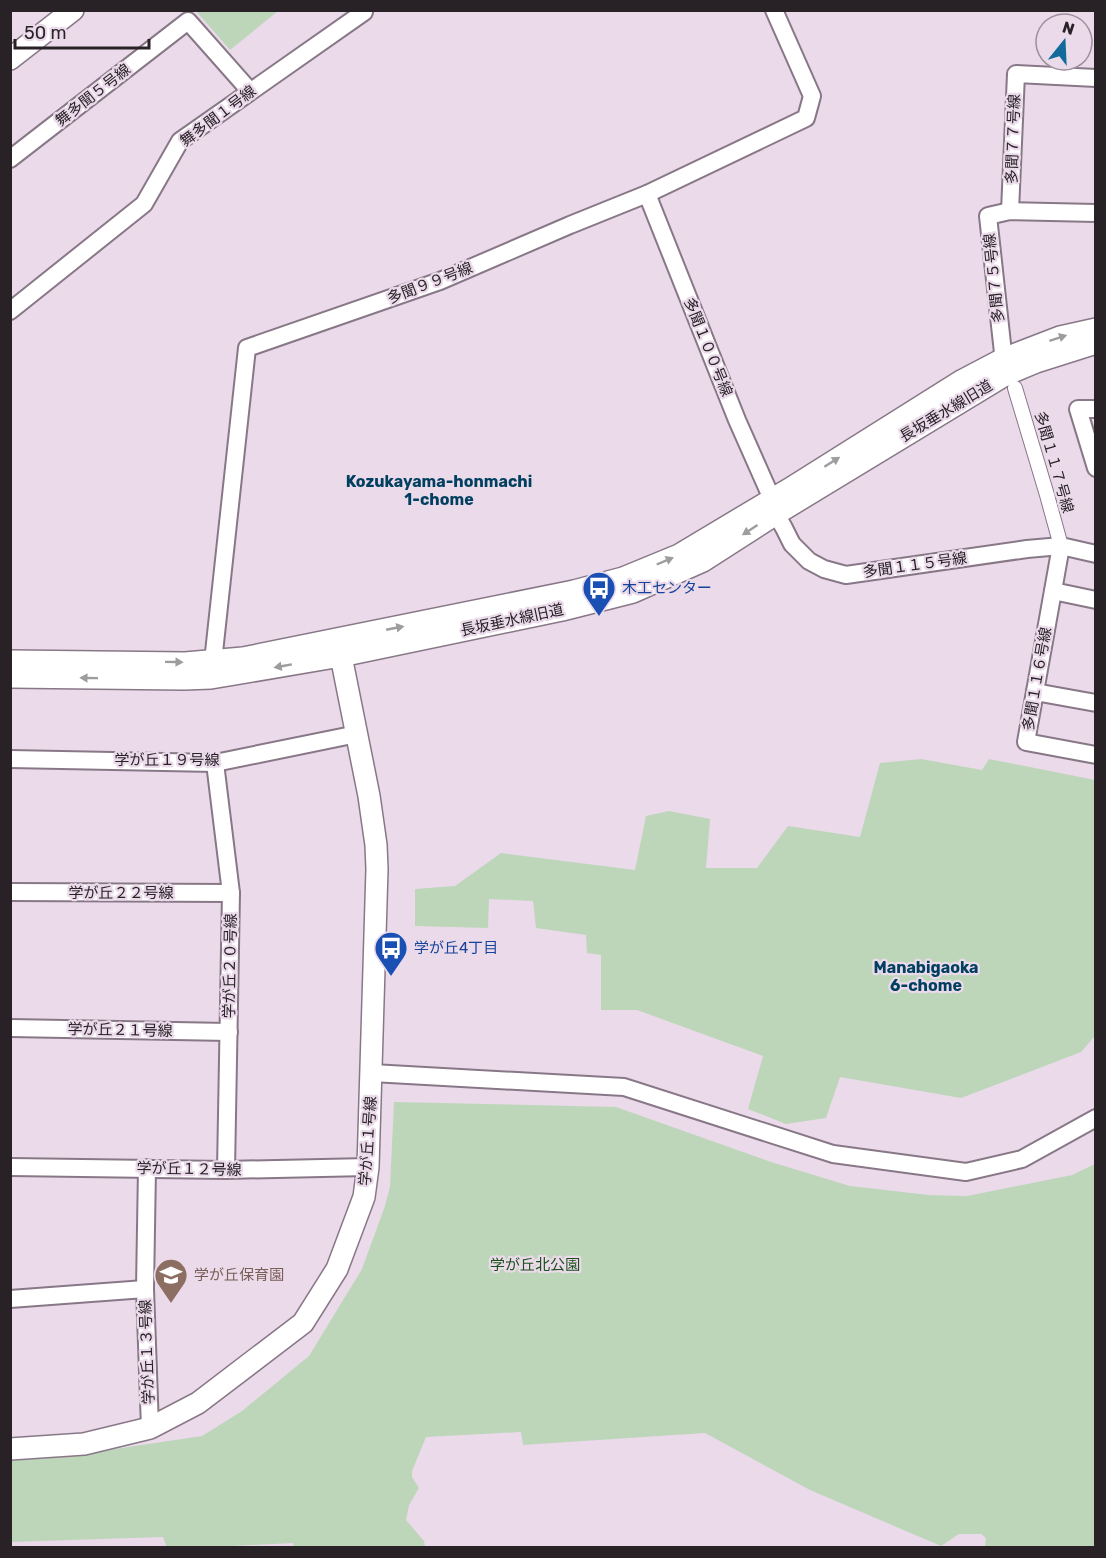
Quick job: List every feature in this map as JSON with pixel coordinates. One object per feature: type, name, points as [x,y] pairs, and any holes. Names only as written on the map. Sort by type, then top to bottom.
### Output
[{"type":"street","points":[[10,59],[73,10]]},
{"type":"street","name":"多聞９９号線","points":[[212,669],[247,348],[440,281],[647,194],[806,118],[812,96],[774,10]]},
{"type":"street","name":"舞多聞１号線","points":[[10,311],[144,204],[180,141],[365,11]]},
{"type":"street","name":"舞多聞５号線","points":[[10,159],[188,21],[250,91]]},
{"type":"street","name":"多聞７７号線","points":[[1010,211],[1016,74],[1095,78]]},
{"type":"street","name":"多聞１００号線","points":[[647,194],[737,420],[774,506]]},
{"type":"street","points":[[1010,211],[1095,213]]},
{"type":"street","name":"多聞７５号線","points":[[1008,374],[988,216],[1010,211]]},
{"type":"street","name":"長坂垂水線旧道","points":[[10,661],[185,663],[212,669],[283,667],[339,647],[550,613],[633,592],[703,561],[774,506],[1008,374],[1060,337],[1095,329]]},
{"type":"street","name":"長坂垂水線旧道","points":[[1008,374],[1036,362],[1095,343]]},
{"type":"street","name":"多聞１１７号線","points":[[1008,374],[1061,546]]},
{"type":"street","points":[[1095,409],[1078,409],[1095,468]]},
{"type":"street","name":"多聞１１５号線","points":[[774,506],[792,544],[809,561],[824,569],[846,575],[1061,546],[1095,554]]},
{"type":"street","name":"多聞１１６号線","points":[[1061,546],[1026,742],[1095,755]]},
{"type":"street","points":[[1053,591],[1095,600]]},
{"type":"street","name":"学が丘１号線","points":[[10,1449],[84,1444],[150,1428],[198,1403],[303,1323],[337,1269],[364,1197],[369,1167],[377,868],[369,796],[339,647]]},
{"type":"street","name":"長坂垂水線旧道","points":[[10,677],[184,679],[212,669]]},
{"type":"street","points":[[1035,692],[1095,704]]},
{"type":"street","name":"学が丘１９号線","points":[[10,759],[215,763],[357,734]]},
{"type":"street","name":"学が丘２０号線","points":[[215,763],[231,893],[226,1170]]},
{"type":"street","name":"学が丘２２号線","points":[[10,892],[231,893]]},
{"type":"street","name":"学が丘２１号線","points":[[10,1028],[229,1032]]},
{"type":"street","points":[[372,1072],[624,1087],[833,1154],[966,1172],[1022,1159],[1095,1118]]},
{"type":"street","name":"学が丘１２号線","points":[[10,1167],[226,1170],[369,1167]]},
{"type":"street","name":"学が丘１３号線","points":[[147,1168],[145,1289],[150,1428]]},
{"type":"street","points":[[10,1299],[145,1289]]},
{"type":"green space","points":[[196,11],[278,11],[230,50]]},
{"type":"green space","points":[[921,759],[982,770],[989,759],[1095,780],[1095,1036],[1081,1052],[961,1098],[840,1077],[826,1118],[786,1124],[748,1109],[763,1056],[637,1010],[601,1010],[601,955],[587,953],[586,935],[536,928],[533,901],[489,899],[488,928],[415,926],[415,889],[455,886],[501,853],[635,870],[646,816],[669,811],[710,819],[706,868],[757,868],[788,826],[860,837],[880,763]]},
{"type":"green space","name":"学が丘北公園","points":[[394,1102],[616,1107],[771,1162],[850,1186],[929,1195],[967,1196],[1072,1175],[1095,1164],[1095,1547],[985,1547],[986,1538],[981,1534],[959,1534],[941,1546],[810,1490],[705,1433],[523,1445],[521,1432],[426,1437],[412,1471],[412,1477],[419,1488],[409,1505],[406,1520],[424,1541],[425,1548],[294,1548],[293,1543],[167,1548],[163,1537],[11,1542],[10,1461],[61,1457],[202,1436],[242,1411],[309,1356],[362,1269],[385,1206],[390,1187]]},
{"type":"place","name":"木工センター","points":[[599,617]]},
{"type":"place","name":"学が丘4丁目","points":[[391,977]]},
{"type":"place","name":"学が丘保育園","points":[[171,1304]]},
{"type":"district","name":"Kozukayama-honmachi 1-chome","points":[[439,490]]},
{"type":"district","name":"Manabigaoka 6-chome","points":[[926,976]]}]
